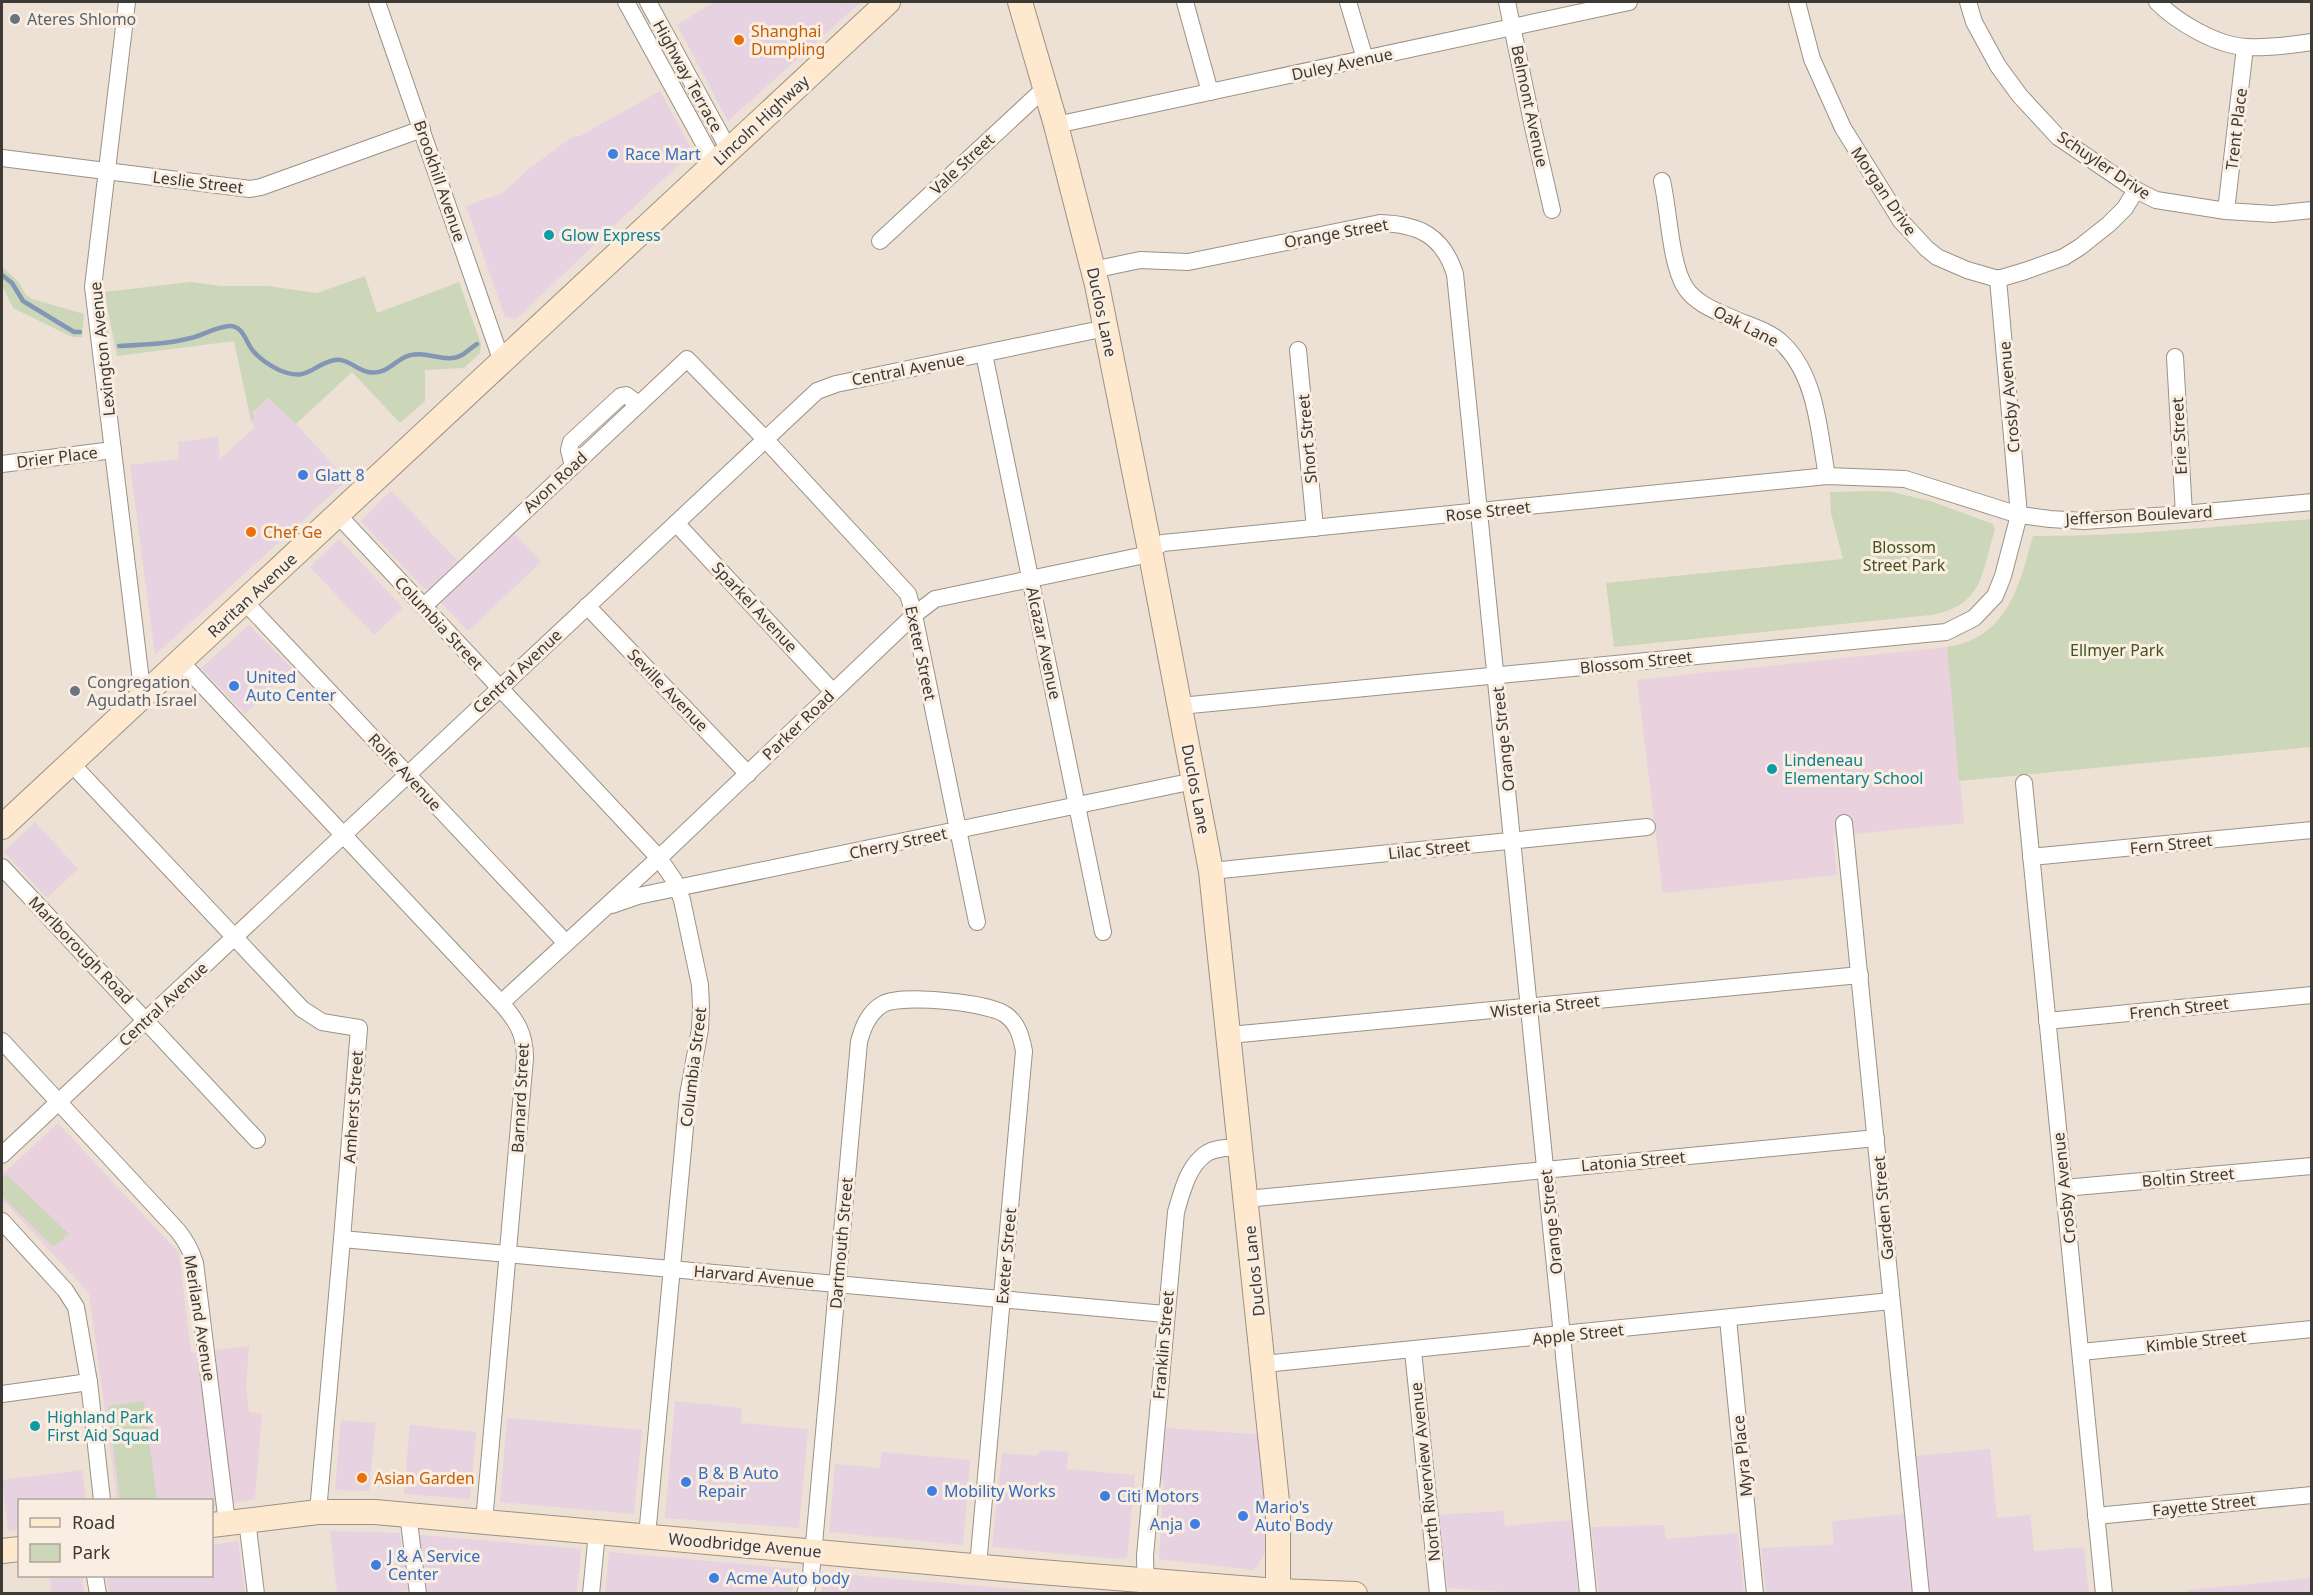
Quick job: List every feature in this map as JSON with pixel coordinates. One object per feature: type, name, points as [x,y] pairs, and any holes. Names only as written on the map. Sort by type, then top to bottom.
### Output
[{"type":"main road","name":"Lincoln Highway","points":[[502,362],[887,2]]},
{"type":"main road","name":"Duclos Lane","points":[[1020,2],[1056,125],[1106,328],[1211,871],[1264,1364],[1278,1511],[1282,1592]]},
{"type":"main road","name":"Raritan Avenue","points":[[2,827],[502,362]]},
{"type":"main road","name":"Woodbridge Avenue","points":[[228,1522],[318,1512],[408,1514],[978,1566],[1146,1587],[1355,1593]]},
{"type":"main road","points":[[2,1551],[18,1549]]},
{"type":"street","name":"Lexington Avenue","points":[[127,2],[93,287],[142,697]]},
{"type":"street","name":"Brookhill Avenue","points":[[377,2],[502,362]]},
{"type":"street","name":"Highway Terrace","points":[[626,2],[722,157]]},
{"type":"street","name":"Highway Terrace","points":[[648,2],[722,157]]},
{"type":"street","points":[[1185,2],[1210,92]]},
{"type":"street","points":[[1348,2],[1365,59]]},
{"type":"street","name":"Belmont Avenue","points":[[1508,2],[1552,210]]},
{"type":"street","name":"Duley Avenue","points":[[1056,125],[1629,2]]},
{"type":"street","name":"Morgan Drive","points":[[1797,2],[1812,59],[1843,128],[1901,221],[1926,248],[1937,256],[1966,270],[1998,279]]},
{"type":"street","name":"Schuyler Drive","points":[[1968,2],[1974,22],[1998,66],[2020,96],[2058,136],[2136,190],[2156,200],[2226,211],[2273,214],[2312,210]]},
{"type":"street","points":[[2157,2],[2189,28],[2245,47],[2312,42]]},
{"type":"street","name":"Trent Place","points":[[2226,211],[2245,47]]},
{"type":"street","name":"Vale Street","points":[[880,241],[1045,88]]},
{"type":"street","name":"Leslie Street","points":[[2,158],[250,189],[422,129]]},
{"type":"street","name":"Oak Lane","points":[[1662,181],[1675,260],[1686,289],[1715,311],[1774,336],[1793,357],[1802,371],[1814,403],[1827,476]]},
{"type":"street","points":[[1998,279],[2064,257],[2109,224],[2125,208],[2136,190]]},
{"type":"street","name":"Orange Street","points":[[1093,270],[1140,260],[1188,262],[1380,223],[1413,227],[1428,234],[1440,243],[1450,257],[1455,274],[1481,512],[1588,1593]]},
{"type":"street","name":"Crosby Avenue","points":[[1998,279],[2019,515]]},
{"type":"street","name":"Central Avenue","points":[[2,1155],[817,392],[826,387],[1106,328]]},
{"type":"street","name":"Short Street","points":[[1298,350],[1315,528]]},
{"type":"street","name":"Alcazar Avenue","points":[[984,354],[1104,932]]},
{"type":"street","name":"Erie Street","points":[[2175,357],[2184,514]]},
{"type":"street","name":"Exeter Street","points":[[687,359],[765,439],[908,594],[977,922]]},
{"type":"street","name":"Avon Road","points":[[424,606],[687,359]]},
{"type":"street","name":"Drier Place","points":[[2,464],[113,450]]},
{"type":"street","name":"Rose Street","points":[[1150,550],[1163,543],[1827,476]]},
{"type":"street","name":"Jefferson Boulevard","points":[[1827,476],[1905,479],[2019,515],[2084,521],[2312,502]]},
{"type":"street","name":"Columbia Street","points":[[338,514],[659,858],[678,888],[700,985],[701,1019],[688,1095],[647,1536]]},
{"type":"street","name":"Blossom Street","points":[[1180,706],[1946,632],[1974,618],[1995,596],[2003,576],[2019,515]]},
{"type":"street","name":"Sparkel Avenue","points":[[676,523],[834,692]]},
{"type":"street","name":"Parker Road","points":[[501,1003],[659,858],[914,615],[935,599],[1140,556],[1150,550]]},
{"type":"street","name":"Rolfe Avenue","points":[[244,601],[566,943]]},
{"type":"street","name":"Seville Avenue","points":[[587,606],[748,774]]},
{"type":"street","name":"Barnard Street","points":[[181,662],[517,1021],[525,1044],[484,1522]]},
{"type":"street","name":"Amherst Street","points":[[70,762],[311,1016],[334,1026],[359,1028],[318,1512]]},
{"type":"street","name":"Cherry Street","points":[[602,909],[638,896],[1194,781]]},
{"type":"street","name":"Crosby Avenue","points":[[2024,783],[2104,1593]]},
{"type":"street","name":"Garden Street","points":[[1844,823],[1921,1593]]},
{"type":"street","name":"Lilac Street","points":[[1211,871],[1647,827]]},
{"type":"street","name":"Fern Street","points":[[2031,857],[2312,830]]},
{"type":"street","name":"Marlborough Road","points":[[2,867],[257,1140]]},
{"type":"street","name":"Wisteria Street","points":[[1230,1035],[1860,975]]},
{"type":"street","name":"French Street","points":[[2047,1022],[2312,995]]},
{"type":"street","name":"Dartmouth Street","points":[[806,1593],[812,1574],[862,1029],[869,1017],[886,1003],[910,999],[944,1002]]},
{"type":"street","name":"Exeter Street","points":[[944,1002],[996,1009],[1011,1019],[1021,1034],[1024,1051],[978,1566]]},
{"type":"street","name":"Meriland Avenue","points":[[2,1041],[177,1231],[192,1252],[228,1522],[256,1593]]},
{"type":"street","name":"Latonia Street","points":[[1246,1198],[1876,1138]]},
{"type":"street","name":"Franklin Street","points":[[1146,1587],[1145,1556],[1165,1314],[1176,1212],[1187,1178],[1196,1164],[1207,1153],[1218,1149],[1240,1147]]},
{"type":"street","name":"Boltin Street","points":[[2064,1188],[2312,1166]]},
{"type":"street","points":[[2,1221],[73,1301],[89,1382],[102,1499]]},
{"type":"street","name":"Harvard Avenue","points":[[342,1239],[1165,1314]]},
{"type":"street","name":"Apple Street","points":[[1264,1364],[1413,1351],[1891,1301]]},
{"type":"street","name":"Myra Place","points":[[1728,1319],[1755,1593]]},
{"type":"street","name":"Kimble Street","points":[[2081,1352],[2312,1329]]},
{"type":"street","name":"North Riverview Avenue","points":[[1413,1351],[1438,1593]]},
{"type":"street","points":[[2,1394],[89,1382]]},
{"type":"street","name":"Fayette Street","points":[[2096,1516],[2312,1495]]},
{"type":"street","points":[[408,1514],[418,1593]]},
{"type":"street","points":[[591,1593],[597,1532]]},
{"type":"street","points":[[95,1577],[98,1593]]},
{"type":"shaded area","points":[[714,2],[861,2],[728,121],[677,25]]},
{"type":"shaded area","points":[[660,91],[691,148],[690,154],[516,319],[505,317],[466,206],[503,193],[530,168],[572,137],[580,136]]},
{"type":"shaded area","points":[[268,398],[296,424],[347,480],[155,655],[130,465],[179,459],[178,442],[218,437],[220,459],[255,427],[251,421],[255,417],[252,414]]},
{"type":"shaded area","points":[[391,491],[458,561],[429,589],[424,589],[361,521]]},
{"type":"shaded area","points":[[513,533],[541,562],[468,631],[440,602]]},
{"type":"shaded area","points":[[339,539],[403,608],[374,635],[310,567]]},
{"type":"shaded area","points":[[249,625],[292,668],[245,714],[201,668]]},
{"type":"shaded area","points":[[1947,647],[1964,823],[1833,836],[1837,875],[1663,893],[1637,680]]},
{"type":"shaded area","points":[[35,822],[78,869],[47,898],[4,852]]},
{"type":"shaded area","points":[[58,1123],[179,1253],[191,1353],[249,1346],[246,1388],[249,1412],[262,1414],[255,1499],[213,1507],[213,1499],[117,1499],[89,1293],[2,1199],[2,1175]]},
{"type":"shaded area","points":[[675,1401],[742,1408],[741,1423],[808,1429],[799,1528],[665,1518]]},
{"type":"shaded area","points":[[507,1418],[642,1430],[634,1514],[500,1502]]},
{"type":"shaded area","points":[[341,1420],[376,1423],[369,1491],[335,1490]]},
{"type":"shaded area","points":[[410,1425],[476,1432],[470,1499],[404,1494]]},
{"type":"shaded area","points":[[1166,1428],[1265,1435],[1269,1511],[1265,1553],[1256,1568],[1252,1570],[1159,1559],[1164,1481],[1161,1480]]},
{"type":"shaded area","points":[[1990,1449],[1997,1518],[2030,1515],[2034,1551],[2084,1547],[2089,1593],[1930,1593],[1916,1456]]},
{"type":"shaded area","points":[[1042,1450],[1068,1452],[1067,1469],[1135,1475],[1127,1557],[1116,1559],[992,1547],[1002,1453],[1035,1456]]},
{"type":"shaded area","points":[[882,1452],[970,1460],[963,1545],[829,1532],[835,1464],[880,1468]]},
{"type":"shaded area","points":[[82,1470],[86,1499],[18,1499],[18,1529],[8,1531],[2,1480]]},
{"type":"shaded area","points":[[1503,1511],[1505,1526],[1572,1520],[1578,1593],[1517,1593],[1448,1588],[1438,1515]]},
{"type":"shaded area","points":[[1904,1514],[1911,1593],[1766,1593],[1761,1548],[1834,1545],[1832,1521]]},
{"type":"shaded area","points":[[1664,1525],[1666,1539],[1738,1533],[1744,1593],[1599,1593],[1591,1527]]},
{"type":"shaded area","points":[[330,1531],[400,1533],[408,1590],[378,1594],[337,1593]]},
{"type":"shaded area","points":[[419,1536],[581,1549],[577,1593],[426,1593]]},
{"type":"shaded area","points":[[238,1541],[245,1593],[109,1593],[106,1577],[213,1577],[213,1545]]},
{"type":"shaded area","points":[[609,1552],[796,1569],[797,1572],[791,1593],[605,1593]]},
{"type":"shaded area","points":[[827,1573],[1061,1593],[821,1593]]},
{"type":"shaded area","points":[[49,1577],[82,1577],[84,1593],[52,1593]]},
{"type":"shaded area","points":[[2311,1578],[2311,1593],[2187,1593],[2187,1590]]},
{"type":"green space","points":[[2,267],[18,281],[26,295],[32,299],[84,314],[82,337],[72,337],[13,308],[2,285]]},
{"type":"green space","points":[[365,276],[377,313],[459,282],[481,344],[480,353],[464,368],[425,370],[425,401],[400,423],[352,372],[296,424],[268,398],[252,413],[255,417],[251,421],[234,341],[117,356],[104,292],[191,282],[222,286],[268,286],[317,293]]},
{"type":"green space","name":"Blossom Street Park","points":[[1830,492],[1892,492],[1930,501],[1993,524],[1995,530],[1983,573],[1971,595],[1962,603],[1949,610],[1931,615],[1614,647],[1606,583],[1843,559],[1831,513]]},
{"type":"green space","name":"Ellmyer Park","points":[[2311,519],[2311,747],[1959,781],[1947,647],[1968,642],[1984,633],[2008,607],[2016,591],[2033,536],[2138,533]]},
{"type":"green space","points":[[6,1174],[69,1234],[53,1247],[2,1196],[2,1178]]},
{"type":"green space","points":[[144,1401],[157,1499],[120,1499],[108,1406]]},
{"type":"waterway","points":[[2,275],[12,283],[23,301],[74,332],[80,332]]},
{"type":"waterway","points":[[119,346],[173,342],[230,326],[239,329],[251,349],[265,362],[279,370],[304,374],[335,360],[348,362],[364,371],[374,373],[412,355],[455,358],[477,344]]},
{"type":"place","name":"Ateres Shlomo","points":[[15,19]]},
{"type":"place","name":"Shanghai Dumpling","points":[[739,40]]},
{"type":"place","name":"Race Mart","points":[[613,154]]},
{"type":"place","name":"Glow Express","points":[[549,235]]},
{"type":"place","name":"Glatt 8","points":[[303,475]]},
{"type":"place","name":"Chef Ge","points":[[251,532]]},
{"type":"place","name":"United Auto Center","points":[[234,686]]},
{"type":"place","name":"Congregation Agudath Israel","points":[[75,691]]},
{"type":"place","name":"Lindeneau Elementary School","points":[[1772,769]]},
{"type":"place","name":"Highland Park First Aid Squad","points":[[35,1426]]},
{"type":"place","name":"Asian Garden","points":[[362,1478]]},
{"type":"place","name":"B & B Auto Repair","points":[[686,1482]]},
{"type":"place","name":"Mobility Works","points":[[932,1491]]},
{"type":"place","name":"Citi Motors","points":[[1105,1496]]},
{"type":"place","name":"Mario's Auto Body","points":[[1243,1516]]},
{"type":"place","name":"Anja","points":[[1195,1524]]},
{"type":"place","name":"J & A Service Center","points":[[376,1565]]},
{"type":"place","name":"Acme Auto body","points":[[714,1578]]}]
